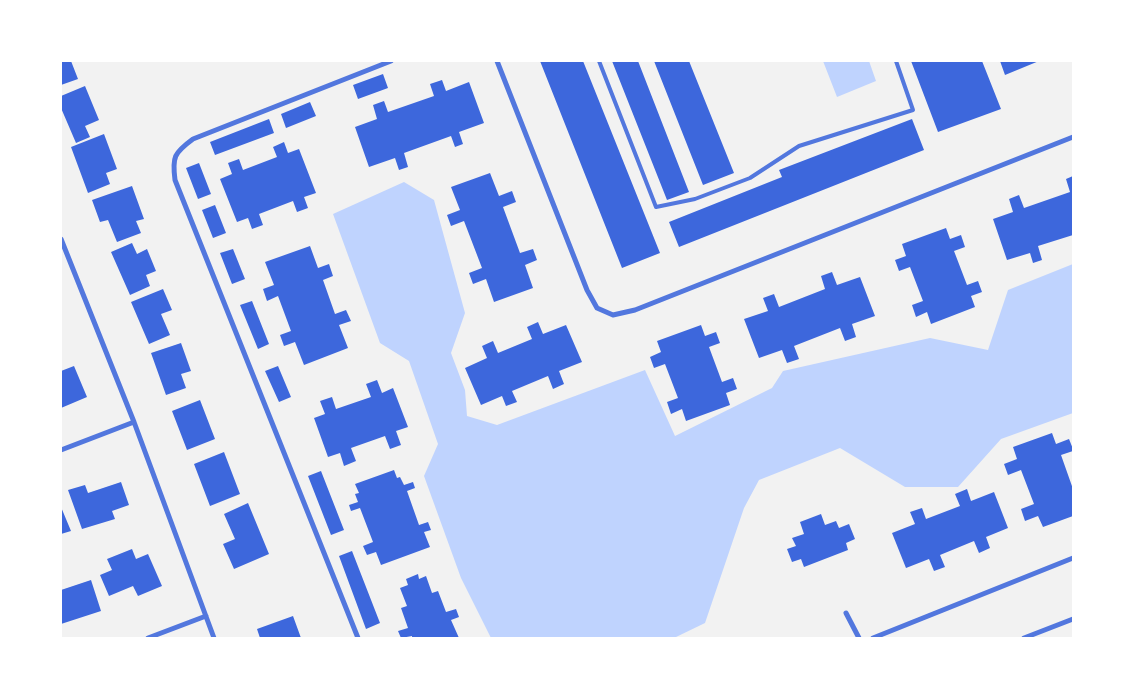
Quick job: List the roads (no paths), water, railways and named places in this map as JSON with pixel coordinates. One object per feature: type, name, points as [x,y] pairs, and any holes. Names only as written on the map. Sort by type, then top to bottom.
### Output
[{"type":"street","points":[[358,638],[175,180],[173,165],[179,149],[193,139],[392,61]]},
{"type":"street","points":[[497,61],[587,290],[597,308],[614,315],[635,310],[1073,137]]},
{"type":"street","points":[[61,239],[134,422],[214,638]]},
{"type":"street","points":[[61,450],[134,422]]},
{"type":"street","points":[[873,638],[1073,558]]},
{"type":"street","points":[[846,613],[859,638]]},
{"type":"street","points":[[148,638],[206,616]]},
{"type":"street","points":[[1024,638],[1073,619]]},
{"type":"lane","points":[[600,61],[656,206],[695,200],[750,178],[799,146],[913,110],[896,61]]},
{"type":"water","points":[[823,61],[869,61],[876,81],[837,97]]},
{"type":"water","points":[[404,182],[434,200],[465,313],[451,353],[465,390],[467,416],[497,425],[645,370],[675,436],[772,388],[783,371],[930,338],[988,350],[1008,290],[1073,264],[1073,413],[1001,439],[958,487],[905,487],[840,448],[759,480],[744,508],[705,623],[674,638],[491,638],[461,578],[424,476],[438,444],[409,361],[380,343],[333,214]]}]
